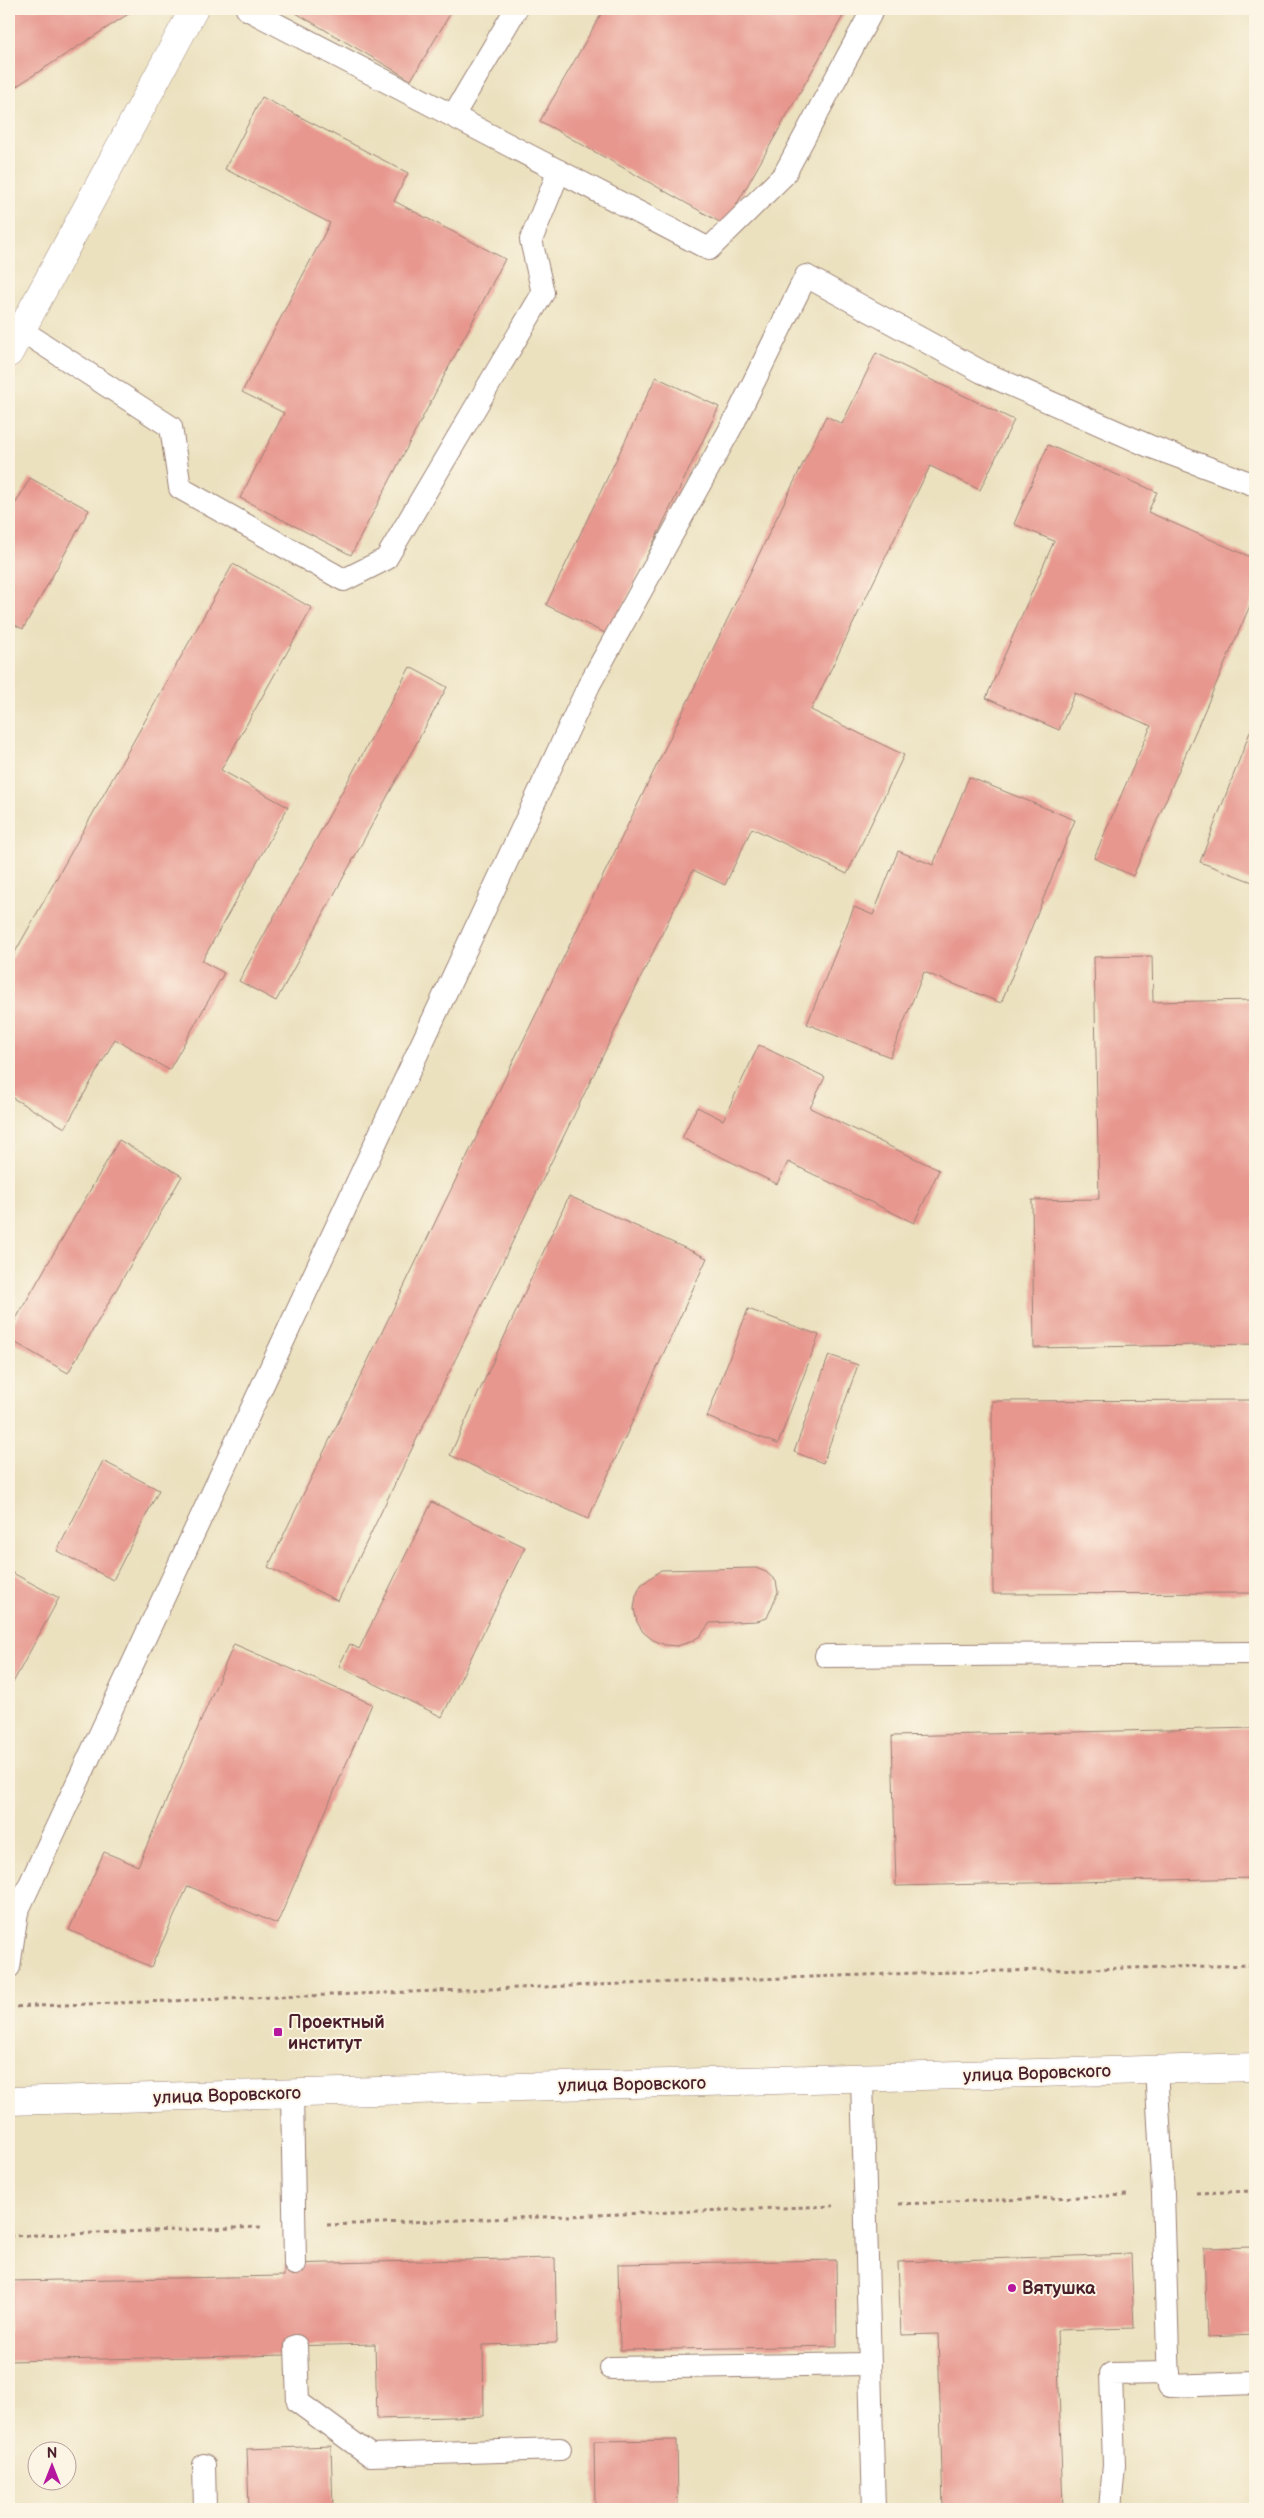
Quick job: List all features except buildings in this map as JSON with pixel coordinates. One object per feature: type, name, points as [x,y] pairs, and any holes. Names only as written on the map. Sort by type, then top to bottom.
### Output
[{"type":"main road","points":[[15,342],[194,9]]},
{"type":"main road","name":"улица Воровского","points":[[9,2102],[1255,2067]]},
{"type":"lane","points":[[247,9],[709,249],[784,175],[873,9]]},
{"type":"lane","points":[[453,116],[516,9]]},
{"type":"lane","points":[[15,342],[170,427],[180,488],[344,580],[386,559],[542,293],[531,240],[558,171]]},
{"type":"lane","points":[[9,1968],[17,1912],[585,694],[734,422],[806,276],[982,372],[1149,446],[1255,485]]},
{"type":"lane","points":[[826,1656],[1255,1654]]},
{"type":"lane","points":[[1156,2069],[1163,2194],[1169,2386],[1255,2383]]},
{"type":"lane","points":[[862,2078],[864,2205],[874,2509]]},
{"type":"lane","points":[[292,2093],[295,2264]]},
{"type":"lane","points":[[296,2346],[298,2402],[370,2455],[560,2448]]},
{"type":"lane","points":[[610,2368],[869,2364]]},
{"type":"lane","points":[[1110,2509],[1114,2465],[1111,2374],[1169,2373]]},
{"type":"lane","points":[[204,2465],[205,2509]]},
{"type":"path","points":[[9,2007],[918,1973],[1255,1965]]},
{"type":"path","points":[[9,2236],[1255,2191]]},
{"type":"place","name":"Проектный институт","points":[[278,2032]]},
{"type":"place","name":"Вятушка","points":[[1012,2288]]}]
